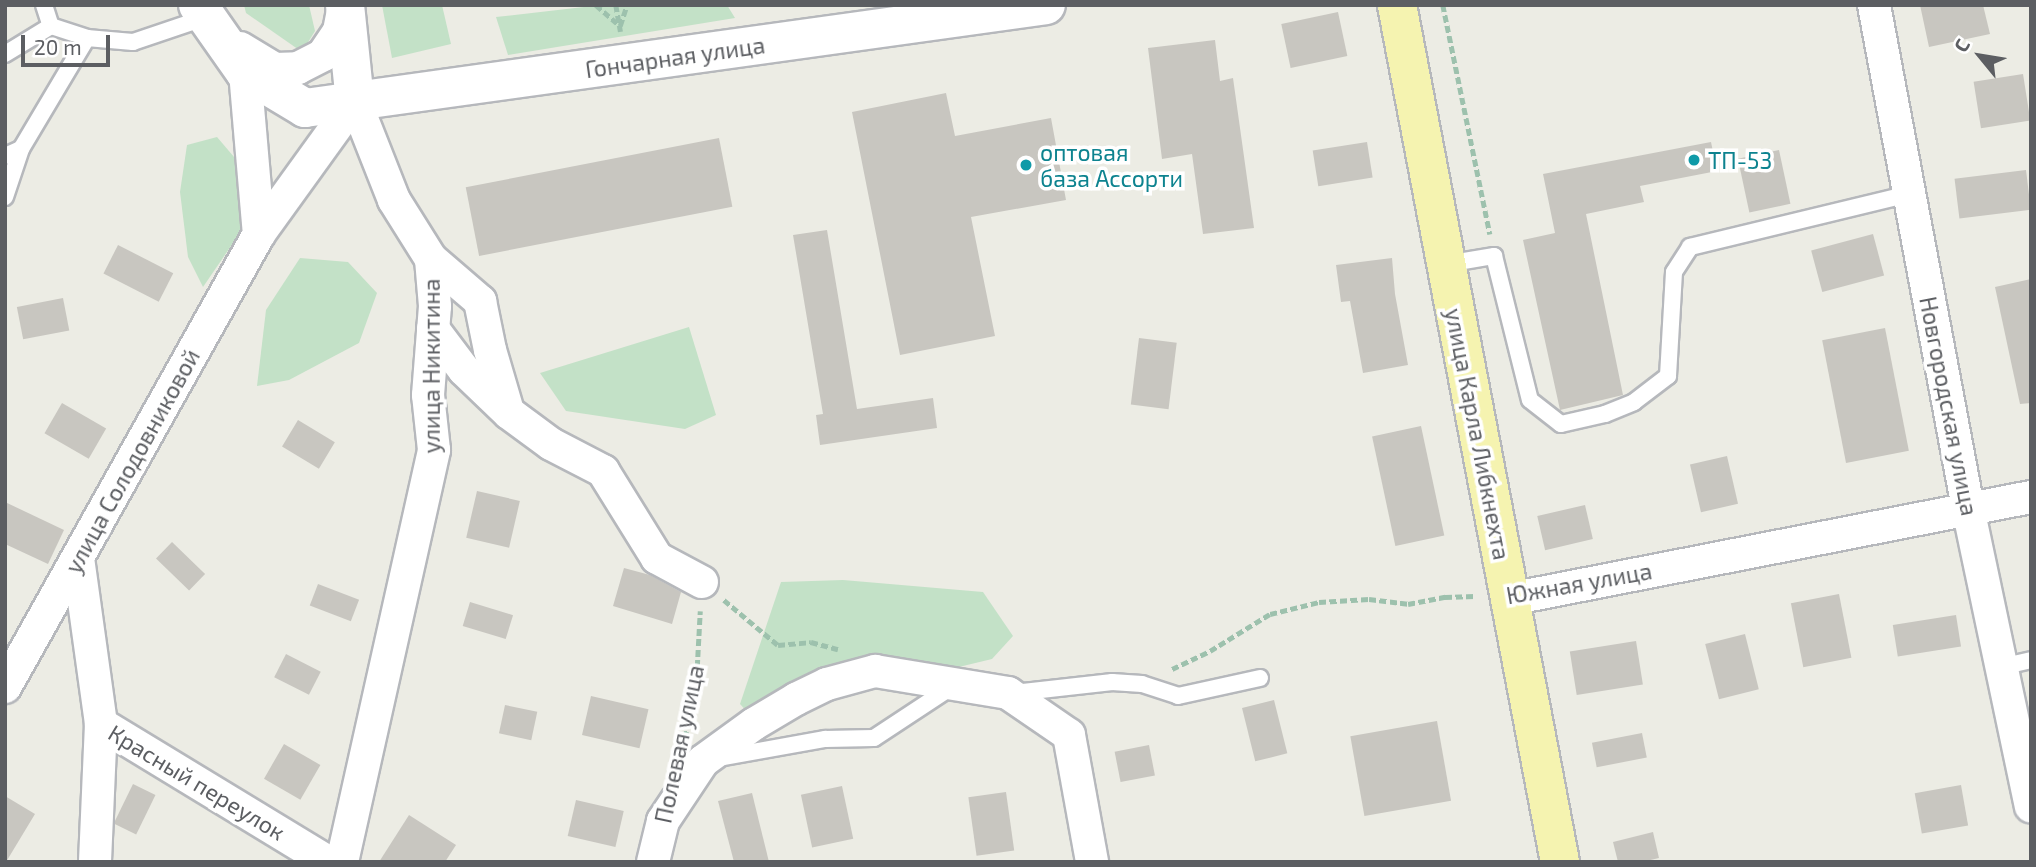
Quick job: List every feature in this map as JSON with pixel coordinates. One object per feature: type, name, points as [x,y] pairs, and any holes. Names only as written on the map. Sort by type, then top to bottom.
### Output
[{"type":"main road","name":"улица Карла Либкнехта","points":[[1397,5],[1560,862]]},
{"type":"street","points":[[201,12],[247,55],[275,69],[298,68],[323,55],[339,31],[344,5]]},
{"type":"street","name":"улица Никитина","points":[[342,862],[434,450],[428,395],[435,306],[431,260],[394,201],[355,101],[344,5]]},
{"type":"street","name":"Гончарная улица","points":[[245,72],[305,108],[1046,5]]},
{"type":"street","name":"Новгородская улица","points":[[1874,5],[1968,508],[2016,663],[2031,806]]},
{"type":"street","points":[[201,12],[245,72],[259,234]]},
{"type":"street","name":"улица Солодовниковой","points":[[5,687],[259,234],[355,101]]},
{"type":"street","points":[[431,260],[480,301],[490,350],[509,413]]},
{"type":"street","points":[[433,329],[464,370],[509,413],[551,444],[603,471],[657,558],[702,582]]},
{"type":"street","name":"Южная улица","points":[[1510,599],[2031,496]]},
{"type":"street","name":"Красный переулок","points":[[78,558],[101,724],[328,862]]},
{"type":"street","points":[[693,751],[827,684],[875,671],[1008,693],[1069,736],[1092,862]]},
{"type":"street","points":[[95,862],[101,724]]},
{"type":"street","name":"Полевая улица","points":[[653,862],[663,821],[693,751]]},
{"type":"lane","points":[[44,5],[51,26]]},
{"type":"lane","points":[[5,54],[51,26],[87,38],[133,42],[201,12]]},
{"type":"lane","points":[[5,197],[21,149],[87,38]]},
{"type":"lane","points":[[5,156],[21,149]]},
{"type":"lane","points":[[1446,264],[1494,256],[1530,400],[1561,424],[1605,414],[1634,402],[1668,376],[1674,272],[1690,247],[1909,194]]},
{"type":"lane","points":[[1008,693],[1112,682],[1142,684],[1178,696],[1260,678]]},
{"type":"lane","points":[[693,751],[763,750],[825,739],[874,738],[956,684]]},
{"type":"lane","points":[[763,750],[776,711]]},
{"type":"path","points":[[597,5],[620,26],[627,5]]},
{"type":"path","points":[[1443,5],[1494,256]]},
{"type":"path","points":[[702,582],[778,645],[811,642],[823,645],[852,654],[875,671]]},
{"type":"path","name":"Полевая улица","points":[[693,751],[702,582]]},
{"type":"path","name":"Южная улица","points":[[1142,684],[1210,651],[1270,614],[1307,605],[1369,599],[1408,604],[1445,597],[1481,595],[1510,599]]},
{"type":"green space","points":[[244,5],[309,5],[315,31],[302,52],[246,13]]},
{"type":"green space","points":[[382,5],[442,5],[451,44],[392,58]]},
{"type":"green space","points":[[601,5],[727,5],[735,18],[508,55],[496,17]]},
{"type":"green space","points":[[217,137],[246,171],[242,230],[203,287],[188,257],[180,192],[187,145]]},
{"type":"green space","points":[[300,258],[348,262],[377,293],[359,343],[289,380],[257,386],[266,310]]},
{"type":"green space","points":[[689,327],[716,415],[685,429],[566,411],[540,373]]},
{"type":"green space","points":[[843,580],[983,592],[1013,636],[992,659],[752,717],[740,704],[781,582]]},
{"type":"building","points":[[1920,5],[1983,5],[1990,34],[1929,47]]},
{"type":"building","points":[[1338,12],[1347,56],[1291,68],[1281,24]]},
{"type":"building","points":[[1215,40],[1220,81],[1233,78],[1254,228],[1203,234],[1192,154],[1162,159],[1148,48]]},
{"type":"building","points":[[2023,74],[2030,120],[1981,128],[1974,82]]},
{"type":"building","points":[[946,93],[955,136],[1051,118],[1066,200],[971,217],[995,336],[900,355],[852,112]]},
{"type":"building","points":[[719,138],[732,207],[479,256],[466,187]]},
{"type":"building","points":[[1367,142],[1373,178],[1318,186],[1313,151]]},
{"type":"building","points":[[1711,142],[1717,171],[1640,186],[1644,202],[1586,214],[1623,395],[1560,410],[1523,240],[1555,233],[1543,174]]},
{"type":"building","points":[[1779,150],[1790,204],[1749,213],[1738,159]]},
{"type":"building","points":[[2026,170],[2031,210],[1959,218],[1955,179]]},
{"type":"building","points":[[827,230],[857,409],[933,398],[937,428],[820,445],[816,415],[823,414],[793,235]]},
{"type":"building","points":[[1873,234],[1884,276],[1822,292],[1811,251]]},
{"type":"building","points":[[118,245],[173,273],[159,302],[103,274]]},
{"type":"building","points":[[1392,258],[1395,294],[1408,365],[1363,373],[1350,301],[1341,302],[1336,265]]},
{"type":"building","points":[[2031,279],[2031,403],[2020,404],[1995,287]]},
{"type":"building","points":[[63,298],[69,330],[23,339],[17,307]]},
{"type":"building","points":[[1885,328],[1909,451],[1846,463],[1822,340]]},
{"type":"building","points":[[1139,338],[1177,343],[1169,409],[1131,405]]},
{"type":"building","points":[[62,403],[106,428],[89,459],[44,433]]},
{"type":"building","points":[[298,420],[335,442],[319,469],[282,447]]},
{"type":"building","points":[[1421,426],[1444,536],[1395,546],[1372,436]]},
{"type":"building","points":[[1727,456],[1738,504],[1701,512],[1690,465]]},
{"type":"building","points":[[477,491],[520,501],[509,548],[466,538]]},
{"type":"building","points":[[5,502],[64,530],[48,564],[5,544]]},
{"type":"building","points":[[1585,505],[1593,539],[1545,550],[1537,516]]},
{"type":"building","points":[[172,542],[205,574],[189,590],[156,559]]},
{"type":"building","points":[[624,568],[650,575],[681,592],[672,624],[613,606]]},
{"type":"building","points":[[318,584],[359,600],[351,621],[310,605]]},
{"type":"building","points":[[1839,594],[1851,658],[1803,667],[1791,603]]},
{"type":"building","points":[[470,602],[513,615],[506,639],[463,626]]},
{"type":"building","points":[[1956,615],[1961,647],[1898,657],[1893,625]]},
{"type":"building","points":[[1745,634],[1759,689],[1719,699],[1705,644]]},
{"type":"building","points":[[1636,641],[1643,684],[1577,695],[1570,651]]},
{"type":"building","points":[[286,654],[321,672],[309,695],[274,677]]},
{"type":"building","points":[[591,696],[648,709],[639,748],[582,735]]},
{"type":"building","points":[[1274,700],[1287,753],[1255,761],[1242,708]]},
{"type":"building","points":[[505,705],[537,712],[531,740],[499,733]]},
{"type":"building","points":[[1437,721],[1451,801],[1364,816],[1350,736]]},
{"type":"building","points":[[1642,733],[1647,758],[1597,767],[1592,743]]},
{"type":"building","points":[[284,744],[320,765],[300,800],[264,779]]},
{"type":"building","points":[[1149,745],[1155,775],[1121,782],[1115,752]]},
{"type":"building","points":[[133,784],[155,795],[136,835],[114,824]]},
{"type":"building","points":[[1961,785],[1968,825],[1922,834],[1915,793]]},
{"type":"building","points":[[842,786],[853,839],[812,848],[801,795]]},
{"type":"building","points":[[1006,792],[1014,850],[977,856],[968,797]]},
{"type":"building","points":[[752,793],[769,862],[734,862],[718,801]]},
{"type":"building","points":[[5,796],[35,814],[6,862],[5,862]]},
{"type":"building","points":[[576,800],[624,811],[615,847],[568,836]]},
{"type":"building","points":[[409,815],[456,845],[445,862],[379,862]]},
{"type":"building","points":[[1653,832],[1659,858],[1642,862],[1618,862],[1613,842]]},
{"type":"place","name":"ТП-53","points":[[1694,160]]},
{"type":"place","name":"оптовая база Ассорти","points":[[1026,165]]}]
